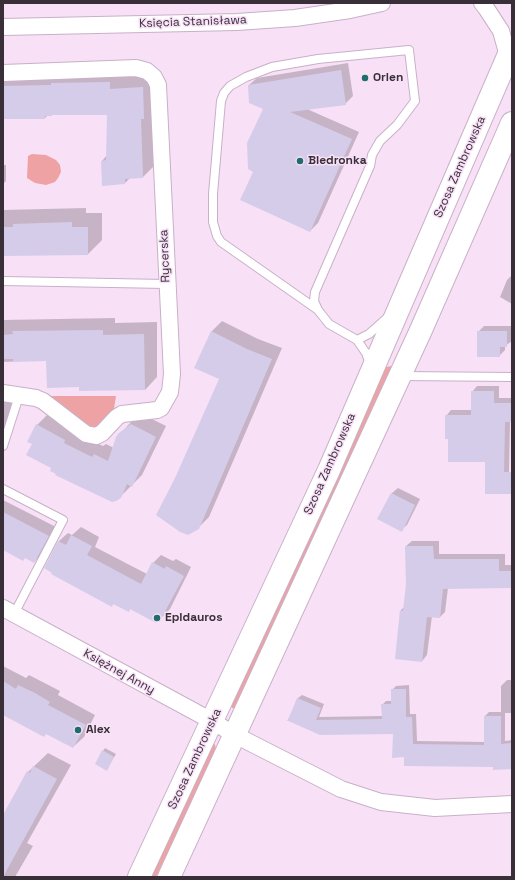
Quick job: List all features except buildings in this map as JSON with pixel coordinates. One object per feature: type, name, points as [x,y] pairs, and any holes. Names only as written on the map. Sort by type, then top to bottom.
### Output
[{"type":"main road","name":"Szosa Zambrowska","points":[[139,877],[329,470],[400,303],[510,52]]},
{"type":"main road","points":[[169,877],[400,376],[512,123]]},
{"type":"main road","points":[[439,214],[443,224],[447,227],[457,230],[467,226]]},
{"type":"street","name":"Księcia Stanisława","points":[[3,27],[237,22],[288,18],[350,10],[382,3]]},
{"type":"street","points":[[482,3],[501,31],[510,52]]},
{"type":"street","name":"Rycerska","points":[[3,73],[136,68],[147,71],[154,77],[158,85],[166,284],[172,374],[170,392],[161,408],[157,410],[122,414],[117,417],[102,433],[96,436],[86,434],[43,401],[36,398],[3,393]]},
{"type":"street","name":"Księżnej Anny","points":[[8,611],[212,721],[235,735],[341,789],[381,802],[435,808],[512,804]]},
{"type":"lane","points":[[318,310],[221,242],[217,236],[213,222],[213,194],[221,101],[224,92],[246,77],[272,67],[318,59],[409,50],[415,101],[397,125],[380,141],[372,156],[370,166],[315,292],[314,301],[318,310],[329,324],[357,340],[366,353],[372,370]]},
{"type":"lane","points":[[3,281],[166,284]]},
{"type":"lane","points":[[357,340],[370,334],[381,325],[400,303]]},
{"type":"lane","points":[[400,376],[512,377]]},
{"type":"lane","points":[[3,446],[19,396]]},
{"type":"lane","points":[[3,490],[63,520],[8,611]]},
{"type":"shaded area","points":[[32,154],[46,155],[56,160],[60,165],[61,172],[55,182],[46,185],[35,183],[27,178],[28,156]]},
{"type":"shaded area","points":[[392,366],[317,533],[235,708],[232,708],[231,705],[386,367]]},
{"type":"shaded area","points":[[50,396],[116,396],[114,409],[99,426],[94,429],[90,429]]},
{"type":"shaded area","points":[[215,744],[216,751],[156,877],[150,877],[212,746]]},
{"type":"place","name":"Orlen","points":[[365,78]]},
{"type":"place","name":"Biedronka","points":[[300,161]]},
{"type":"place","name":"Epidauros","points":[[157,618]]},
{"type":"place","name":"Alex","points":[[78,730]]}]
